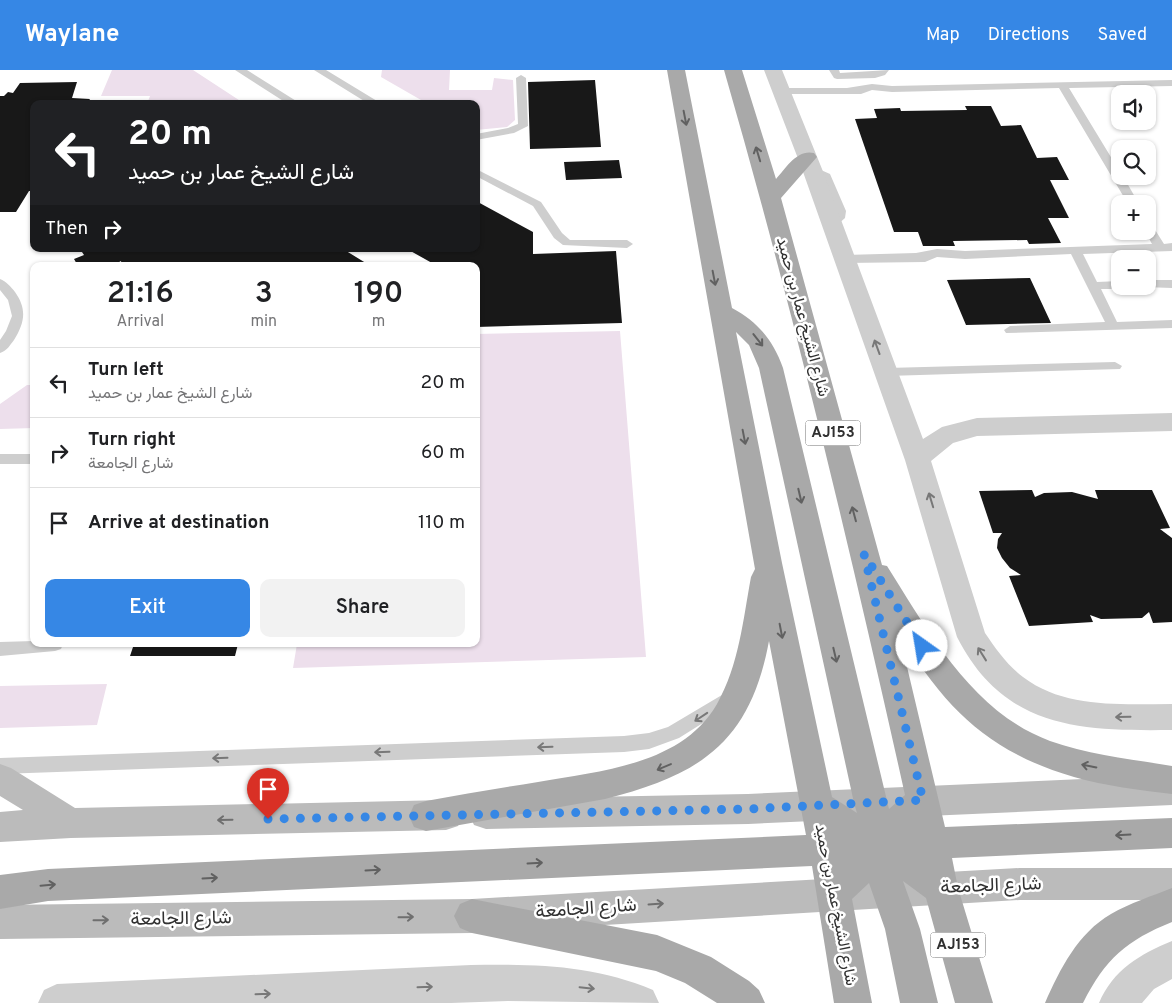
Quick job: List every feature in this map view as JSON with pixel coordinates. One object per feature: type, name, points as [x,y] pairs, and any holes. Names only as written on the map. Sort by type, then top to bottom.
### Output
[{"type":"main road","name":"شارع الشيخ عمار بن حميد","points":[[676,70],[768,563],[826,850],[853,1003]]},
{"type":"main road","name":"شارع الشيخ عمار بن حميد","points":[[733,70],[771,197],[864,554],[923,800],[941,888],[974,1003]]},
{"type":"main road","points":[[771,197],[810,163]]},
{"type":"main road","points":[[720,310],[740,322],[757,337],[766,350],[877,837],[919,1003]]},
{"type":"main road","points":[[864,554],[941,674],[965,702],[995,727],[1032,748],[1073,763],[1172,780]]},
{"type":"main road","points":[[426,816],[639,778],[679,761],[712,736],[729,713],[741,689],[749,665],[768,563]]},
{"type":"main road","points":[[0,778],[71,823]]},
{"type":"main road","points":[[834,894],[854,873],[877,837],[904,818],[923,800],[1172,790]]},
{"type":"main road","points":[[0,827],[71,823],[748,809],[816,805],[877,837],[907,863],[941,888]]},
{"type":"main road","points":[[0,892],[48,885],[826,850],[877,837],[932,843],[1172,833]]},
{"type":"main road","name":"شارع الجامعة","points":[[0,922],[472,916],[1020,884],[1172,884]]},
{"type":"main road","points":[[1064,1003],[1075,976],[1096,948],[1123,927],[1172,906]]},
{"type":"main road","points":[[472,916],[657,953],[698,970],[736,994],[746,1003]]},
{"type":"street","points":[[776,81],[810,163],[887,372],[918,460],[972,637],[984,658],[1002,678],[1025,695],[1041,703],[1077,715],[1104,718],[1172,716]]},
{"type":"street","points":[[918,460],[935,441],[961,430],[976,427],[1172,422]]},
{"type":"street","points":[[1118,1003],[1141,976],[1172,959]]},
{"type":"street","points":[[57,1003],[503,984],[595,989],[640,1003]]},
{"type":"lane","points":[[240,70],[289,100]]},
{"type":"lane","points":[[320,70],[370,100]]},
{"type":"lane","points":[[836,73],[874,75],[882,73],[884,70]]},
{"type":"lane","points":[[836,73],[846,90]]},
{"type":"lane","points":[[480,136],[518,129],[522,126],[521,78]]},
{"type":"lane","points":[[776,81],[874,92],[892,89],[1172,83]]},
{"type":"lane","points":[[1062,85],[1129,195]]},
{"type":"lane","points":[[480,174],[537,204],[545,212],[559,239],[567,243],[627,244]]},
{"type":"lane","points":[[1156,236],[1166,247]]},
{"type":"lane","points":[[845,259],[916,257],[944,259],[966,254],[1166,247]]},
{"type":"lane","points":[[1075,250],[1113,326]]},
{"type":"lane","points":[[0,283],[14,296],[19,313],[13,332],[0,349]]},
{"type":"lane","points":[[1156,284],[1172,284]]},
{"type":"lane","points":[[1092,286],[1111,285]]},
{"type":"lane","points":[[1010,330],[1172,324]]},
{"type":"lane","points":[[887,372],[1115,366]]},
{"type":"lane","points":[[0,460],[30,459]]},
{"type":"lane","points":[[0,649],[37,647]]},
{"type":"lane","points":[[0,766],[624,744],[649,741],[673,733],[694,722],[741,689]]},
{"type":"shaded area","points":[[112,70],[193,70],[239,100],[148,100],[150,96],[101,96]]},
{"type":"shaded area","points":[[382,70],[450,70],[449,90],[492,90],[494,78],[513,80],[515,120],[507,127],[480,130],[480,100],[421,100],[381,77]]},
{"type":"shaded area","points":[[620,331],[646,657],[293,668],[296,647],[480,647],[480,334]]},
{"type":"shaded area","points":[[27,385],[30,385],[30,428],[0,429],[0,404]]},
{"type":"shaded area","points":[[107,684],[97,725],[0,728],[0,686]]},
{"type":"building","points":[[595,80],[601,147],[530,149],[528,82]]},
{"type":"building","points":[[77,82],[72,98],[90,99],[30,100],[30,191],[16,212],[0,212],[0,96],[4,96],[8,92],[13,93],[20,83]]},
{"type":"building","points":[[965,106],[991,106],[1001,126],[1021,125],[1037,158],[1057,157],[1069,180],[1050,180],[1069,218],[1048,218],[1061,243],[1029,244],[1027,240],[953,241],[955,246],[923,246],[918,232],[894,232],[855,119],[877,118],[874,109],[900,108],[901,111],[967,110]]},
{"type":"building","points":[[619,160],[622,178],[566,180],[564,162]]},
{"type":"building","points":[[480,203],[533,232],[533,254],[616,251],[622,323],[480,327],[480,262],[430,262],[412,252],[480,252]]},
{"type":"building","points":[[82,252],[348,252],[364,262],[76,262],[74,259],[84,255]]},
{"type":"building","points":[[1030,278],[1051,323],[966,325],[947,280]]},
{"type":"building","points":[[1032,490],[1035,497],[1044,493],[1072,492],[1098,499],[1095,490],[1152,490],[1170,528],[1160,529],[1172,538],[1172,622],[1153,623],[1149,612],[1142,618],[1101,619],[1090,615],[1093,622],[1029,626],[1009,576],[1021,575],[1010,568],[997,548],[998,539],[1002,533],[993,533],[979,491]]},
{"type":"building","points":[[133,647],[237,647],[235,656],[130,656]]},
{"type":"route","points":[[268,819],[748,809],[923,800],[864,554],[922,646]]}]
